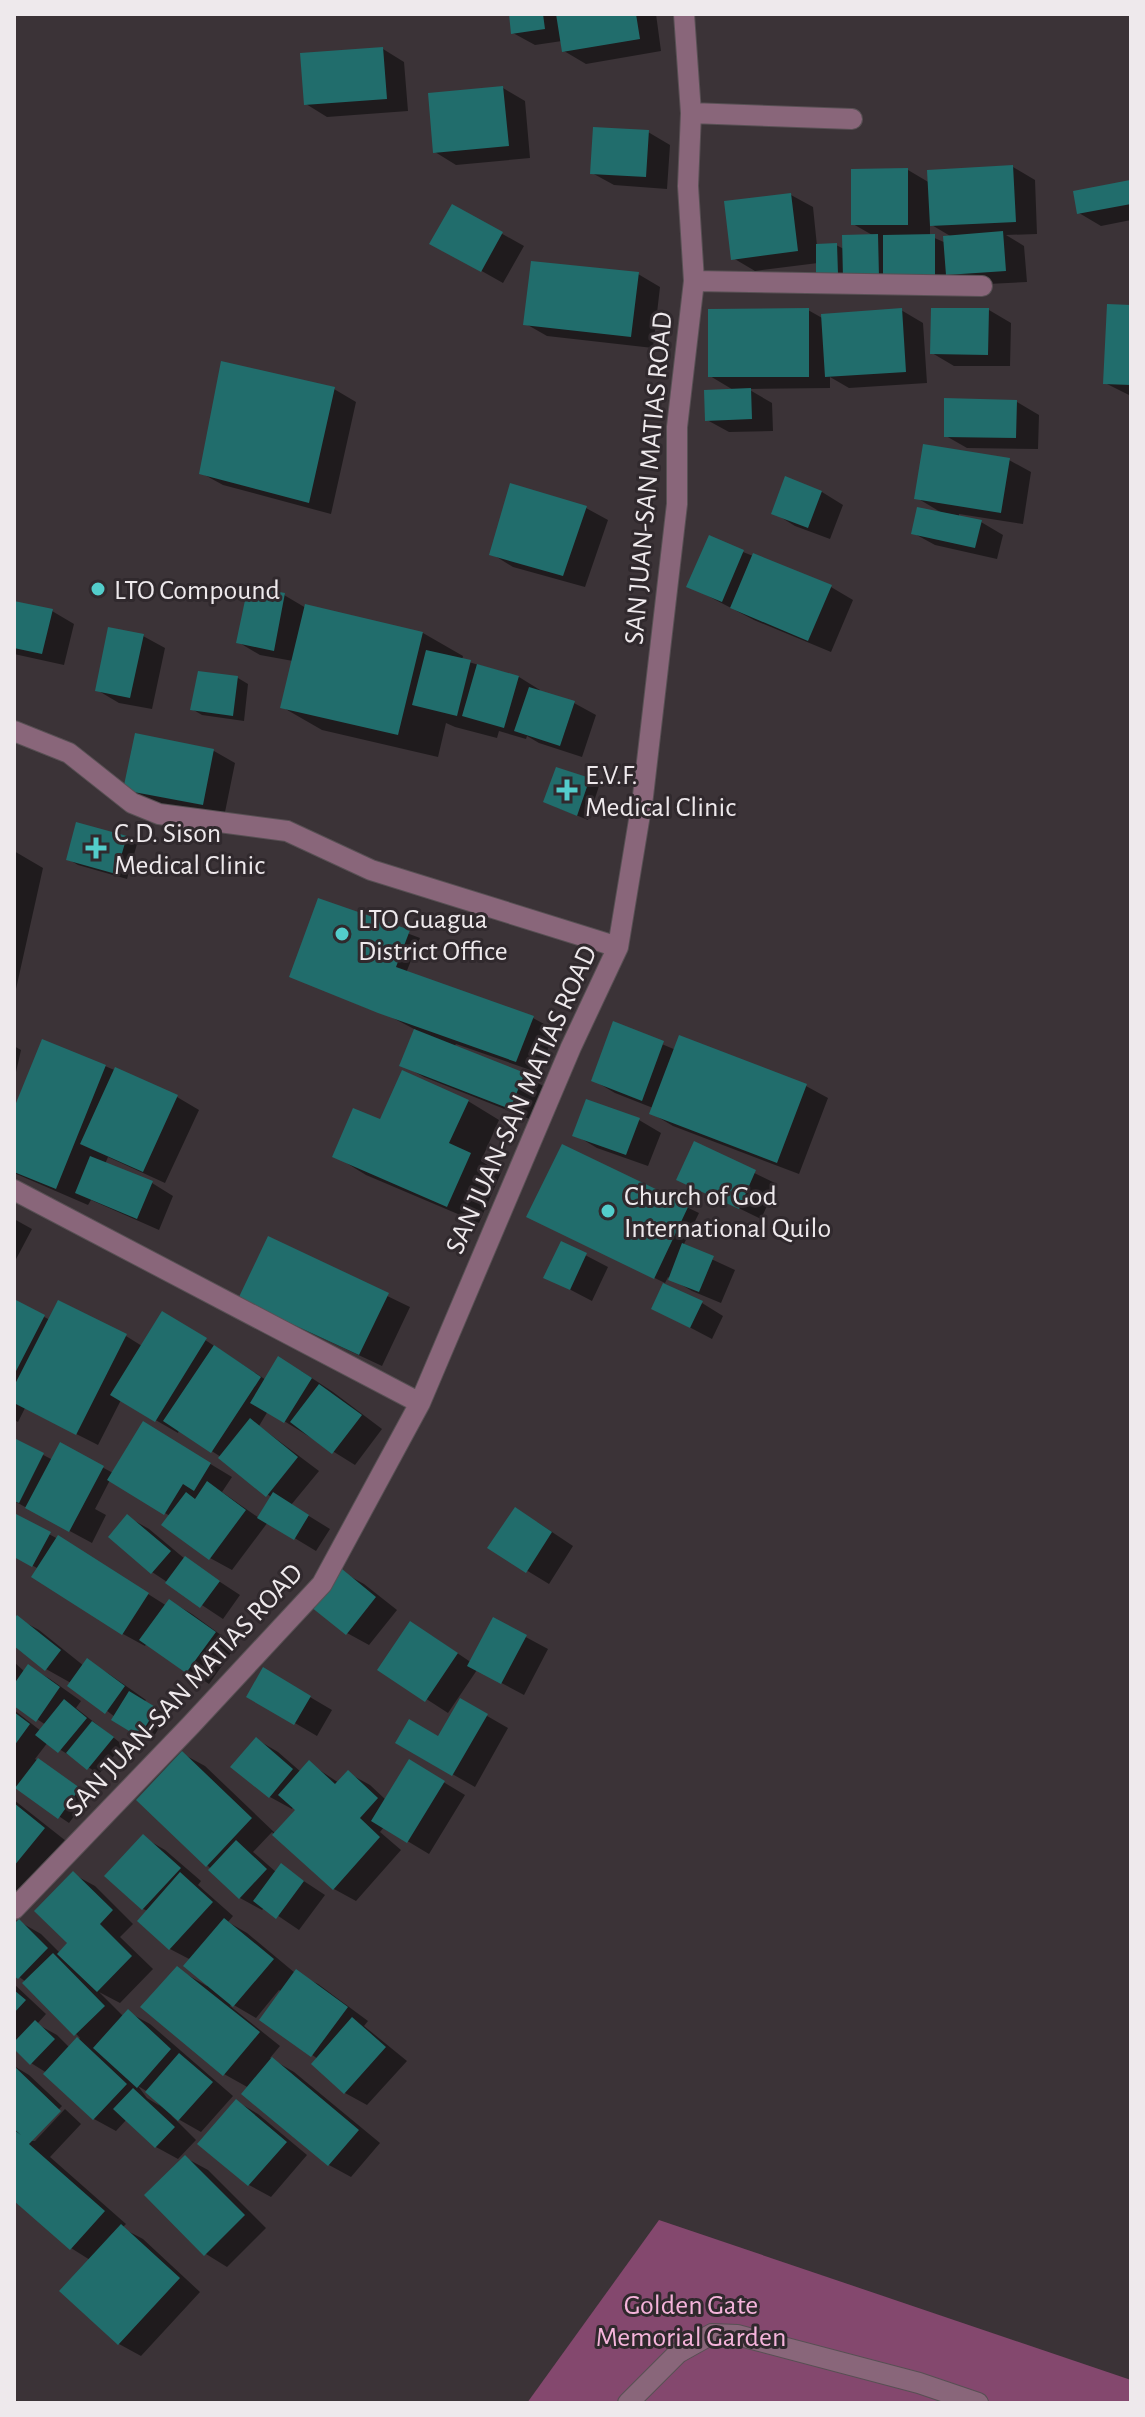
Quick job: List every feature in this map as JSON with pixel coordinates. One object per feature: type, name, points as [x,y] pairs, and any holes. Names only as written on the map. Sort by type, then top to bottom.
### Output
[{"type":"street","name":"SAN JUAN-SAN MATIAS ROAD","points":[[14,1909],[322,1584],[420,1403],[571,1047],[618,947],[643,796],[677,504],[677,427],[694,281],[688,186],[691,113],[684,14]]},
{"type":"street","points":[[691,113],[852,119]]},
{"type":"street","points":[[694,281],[982,286]]},
{"type":"street","points":[[14,731],[69,753],[132,803],[159,814],[287,831],[371,870],[618,947]]},
{"type":"street","points":[[14,1190],[420,1403]]},
{"type":"street","points":[[628,2403],[678,2353],[712,2334],[737,2335],[919,2383],[978,2403]]},
{"type":"green space","name":"Golden Gate Memorial Garden","points":[[659,2220],[1131,2380],[1131,2403],[527,2403]]},
{"type":"building","points":[[509,14],[543,14],[545,29],[511,34]]},
{"type":"building","points":[[556,14],[636,14],[640,39],[562,52]]},
{"type":"building","points":[[383,47],[387,99],[304,105],[300,53]]},
{"type":"building","points":[[503,86],[509,146],[433,153],[428,93]]},
{"type":"building","points":[[593,127],[649,130],[646,177],[590,174]]},
{"type":"building","points":[[1013,165],[1016,222],[930,226],[927,170]]},
{"type":"building","points":[[908,168],[908,225],[851,225],[851,169]]},
{"type":"building","points":[[1130,180],[1131,204],[1077,214],[1073,191]]},
{"type":"building","points":[[791,193],[798,251],[731,260],[724,201]]},
{"type":"building","points":[[452,204],[503,232],[481,272],[429,244]]},
{"type":"building","points":[[1003,231],[1006,271],[946,275],[943,236]]},
{"type":"building","points":[[878,234],[879,277],[843,278],[842,235]]},
{"type":"building","points":[[935,234],[935,278],[883,278],[883,235]]},
{"type":"building","points":[[837,243],[838,274],[816,275],[816,244]]},
{"type":"building","points":[[531,261],[639,272],[631,337],[523,325]]},
{"type":"building","points":[[1107,304],[1131,305],[1131,385],[1103,384]]},
{"type":"building","points":[[809,308],[809,377],[708,377],[708,309]]},
{"type":"building","points":[[902,308],[906,372],[825,377],[821,314]]},
{"type":"building","points":[[931,308],[989,308],[988,355],[930,354]]},
{"type":"building","points":[[221,361],[335,387],[309,503],[199,474]]},
{"type":"building","points":[[751,388],[752,419],[705,421],[704,390]]},
{"type":"building","points":[[944,398],[1017,400],[1016,438],[944,437]]},
{"type":"building","points":[[923,444],[1010,458],[1001,513],[914,499]]},
{"type":"building","points":[[785,476],[822,491],[808,528],[771,514]]},
{"type":"building","points":[[510,483],[587,506],[563,576],[489,555]]},
{"type":"building","points":[[917,507],[982,520],[975,548],[911,534]]},
{"type":"building","points":[[709,535],[744,550],[722,602],[686,587]]},
{"type":"building","points":[[753,553],[832,585],[808,641],[730,608]]},
{"type":"building","points":[[248,586],[285,593],[274,651],[236,643]]},
{"type":"building","points":[[14,601],[53,609],[42,654],[14,648]]},
{"type":"building","points":[[305,604],[423,632],[398,735],[280,708]]},
{"type":"building","points":[[108,627],[144,634],[130,698],[95,691]]},
{"type":"building","points":[[426,650],[471,660],[457,716],[412,705]]},
{"type":"building","points":[[477,664],[519,676],[504,728],[462,716]]},
{"type":"building","points":[[198,671],[238,676],[233,716],[190,710]]},
{"type":"building","points":[[529,687],[575,701],[560,746],[514,731]]},
{"type":"building","points":[[135,733],[214,749],[203,805],[123,790]]},
{"type":"building","name":"E.V.F. Medical Clinic","points":[[556,767],[590,778],[577,816],[543,802]]},
{"type":"building","name":"C.D. Sison Medical Clinic","points":[[76,822],[127,836],[116,874],[66,860]]},
{"type":"building","points":[[318,898],[410,930],[396,967],[534,1016],[516,1062],[378,1013],[289,977]]},
{"type":"building","points":[[613,1021],[664,1041],[642,1101],[591,1081]]},
{"type":"building","points":[[414,1029],[525,1073],[510,1109],[399,1066]]},
{"type":"building","points":[[679,1035],[807,1084],[777,1163],[649,1114]]},
{"type":"building","points":[[42,1039],[106,1065],[56,1189],[14,1172],[14,1108]]},
{"type":"building","points":[[115,1067],[178,1095],[143,1172],[80,1144]]},
{"type":"building","points":[[402,1070],[469,1100],[449,1143],[471,1153],[447,1207],[332,1157],[353,1108],[380,1119]]},
{"type":"building","points":[[586,1099],[640,1118],[626,1155],[572,1136]]},
{"type":"building","points":[[694,1141],[756,1170],[739,1209],[676,1180]]},
{"type":"building","name":"Church of God International Quilo","points":[[562,1144],[689,1205],[654,1279],[526,1217]]},
{"type":"building","points":[[90,1156],[153,1181],[137,1219],[75,1193]]},
{"type":"building","points":[[268,1236],[389,1293],[359,1355],[238,1299]]},
{"type":"building","points":[[561,1241],[587,1253],[570,1290],[543,1278]]},
{"type":"building","points":[[682,1243],[714,1256],[699,1292],[668,1280]]},
{"type":"building","points":[[663,1283],[703,1301],[690,1328],[651,1309]]},
{"type":"building","points":[[14,1299],[45,1315],[14,1375]]},
{"type":"building","points":[[58,1300],[127,1334],[76,1435],[14,1403],[14,1386]]},
{"type":"building","points":[[162,1311],[207,1338],[155,1422],[110,1395]]},
{"type":"building","points":[[214,1345],[261,1377],[211,1453],[163,1421]]},
{"type":"building","points":[[278,1356],[312,1378],[284,1423],[250,1403]]},
{"type":"building","points":[[319,1384],[362,1415],[332,1454],[290,1422]]},
{"type":"building","points":[[250,1418],[298,1457],[266,1497],[218,1458]]},
{"type":"building","points":[[143,1421],[211,1463],[194,1491],[183,1484],[164,1515],[107,1480]]},
{"type":"building","points":[[14,1438],[44,1453],[19,1503],[14,1501]]},
{"type":"building","points":[[60,1442],[104,1466],[69,1532],[25,1508]]},
{"type":"building","points":[[207,1481],[246,1510],[209,1560],[161,1525],[186,1492],[195,1499]]},
{"type":"building","points":[[273,1492],[309,1515],[294,1540],[257,1518]]},
{"type":"building","points":[[515,1507],[552,1532],[526,1573],[487,1548]]},
{"type":"building","points":[[14,1513],[51,1532],[32,1567],[14,1557]]},
{"type":"building","points":[[127,1514],[171,1551],[151,1574],[108,1537]]},
{"type":"building","points":[[58,1535],[149,1593],[122,1635],[31,1577]]},
{"type":"building","points":[[185,1556],[220,1581],[200,1608],[165,1583]]},
{"type":"building","points":[[342,1569],[376,1597],[346,1635],[311,1607]]},
{"type":"building","points":[[169,1599],[216,1632],[186,1673],[139,1640]]},
{"type":"building","points":[[17,1615],[61,1650],[45,1671],[14,1646],[14,1619]]},
{"type":"building","points":[[493,1617],[527,1635],[501,1684],[467,1666]]},
{"type":"building","points":[[410,1621],[458,1653],[425,1702],[377,1670]]},
{"type":"building","points":[[87,1658],[125,1686],[105,1714],[67,1686]]},
{"type":"building","points":[[28,1664],[60,1687],[36,1722],[14,1706],[14,1684]]},
{"type":"building","points":[[263,1667],[311,1696],[294,1725],[246,1697]]},
{"type":"building","points":[[129,1691],[157,1708],[139,1737],[111,1720]]},
{"type":"building","points":[[460,1698],[488,1714],[452,1776],[395,1743],[409,1719],[438,1736]]},
{"type":"building","points":[[64,1699],[87,1718],[58,1753],[35,1735]]},
{"type":"building","points":[[14,1712],[30,1724],[14,1746]]},
{"type":"building","points":[[92,1721],[114,1737],[87,1770],[66,1753]]},
{"type":"building","points":[[256,1737],[293,1769],[269,1798],[230,1767]]},
{"type":"building","points":[[182,1751],[252,1818],[206,1867],[136,1800]]},
{"type":"building","points":[[38,1758],[80,1788],[58,1819],[15,1788]]},
{"type":"building","points":[[409,1759],[445,1781],[407,1843],[371,1821]]},
{"type":"building","points":[[309,1760],[335,1784],[348,1770],[378,1798],[360,1818],[380,1837],[333,1890],[272,1835],[295,1810],[278,1795]]},
{"type":"building","points":[[14,1803],[45,1828],[14,1866]]},
{"type":"building","points":[[143,1834],[181,1868],[142,1910],[104,1876]]},
{"type":"building","points":[[236,1840],[267,1869],[239,1899],[208,1870]]},
{"type":"building","points":[[281,1863],[304,1881],[276,1919],[253,1901]]},
{"type":"building","points":[[73,1871],[113,1910],[100,1924],[132,1956],[97,1992],[57,1954],[67,1943],[34,1911]]},
{"type":"building","points":[[180,1872],[213,1902],[169,1950],[137,1921]]},
{"type":"building","points":[[224,1918],[274,1959],[233,2007],[183,1966]]},
{"type":"building","points":[[19,1919],[48,1948],[18,1979],[14,1976],[14,1924]]},
{"type":"building","points":[[53,1953],[105,2006],[74,2036],[22,1983]]},
{"type":"building","points":[[177,1966],[260,2032],[223,2076],[140,2007]]},
{"type":"building","points":[[296,1969],[348,2007],[311,2057],[259,2020]]},
{"type":"building","points":[[14,1990],[26,2000],[14,2013]]},
{"type":"building","points":[[128,2009],[171,2049],[137,2088],[93,2048]]},
{"type":"building","points":[[352,2017],[386,2047],[344,2094],[311,2064]]},
{"type":"building","points":[[35,2020],[55,2039],[30,2065],[14,2049],[14,2042]]},
{"type":"building","points":[[77,2037],[127,2084],[93,2120],[43,2074]]},
{"type":"building","points":[[179,2053],[213,2082],[178,2121],[145,2092]]},
{"type":"building","points":[[272,2057],[359,2130],[328,2166],[241,2094]]},
{"type":"building","points":[[14,2066],[61,2111],[29,2144],[105,2211],[70,2250],[14,2201],[14,2130],[21,2135],[14,2129]]},
{"type":"building","points":[[133,2088],[175,2127],[155,2148],[113,2109]]},
{"type":"building","points":[[236,2099],[287,2142],[248,2186],[197,2144]]},
{"type":"building","points":[[185,2155],[245,2215],[204,2256],[144,2195]]},
{"type":"building","points":[[121,2224],[180,2278],[118,2345],[59,2291]]},
{"type":"place","name":"LTO Compound","points":[[98,589]]},
{"type":"place","name":"E.V.F. Medical Clinic","points":[[567,790]]},
{"type":"place","name":"C.D. Sison Medical Clinic","points":[[96,848]]},
{"type":"place","name":"LTO Guagua District Office","points":[[342,934]]},
{"type":"place","name":"Church of God International Quilo","points":[[608,1211]]}]
